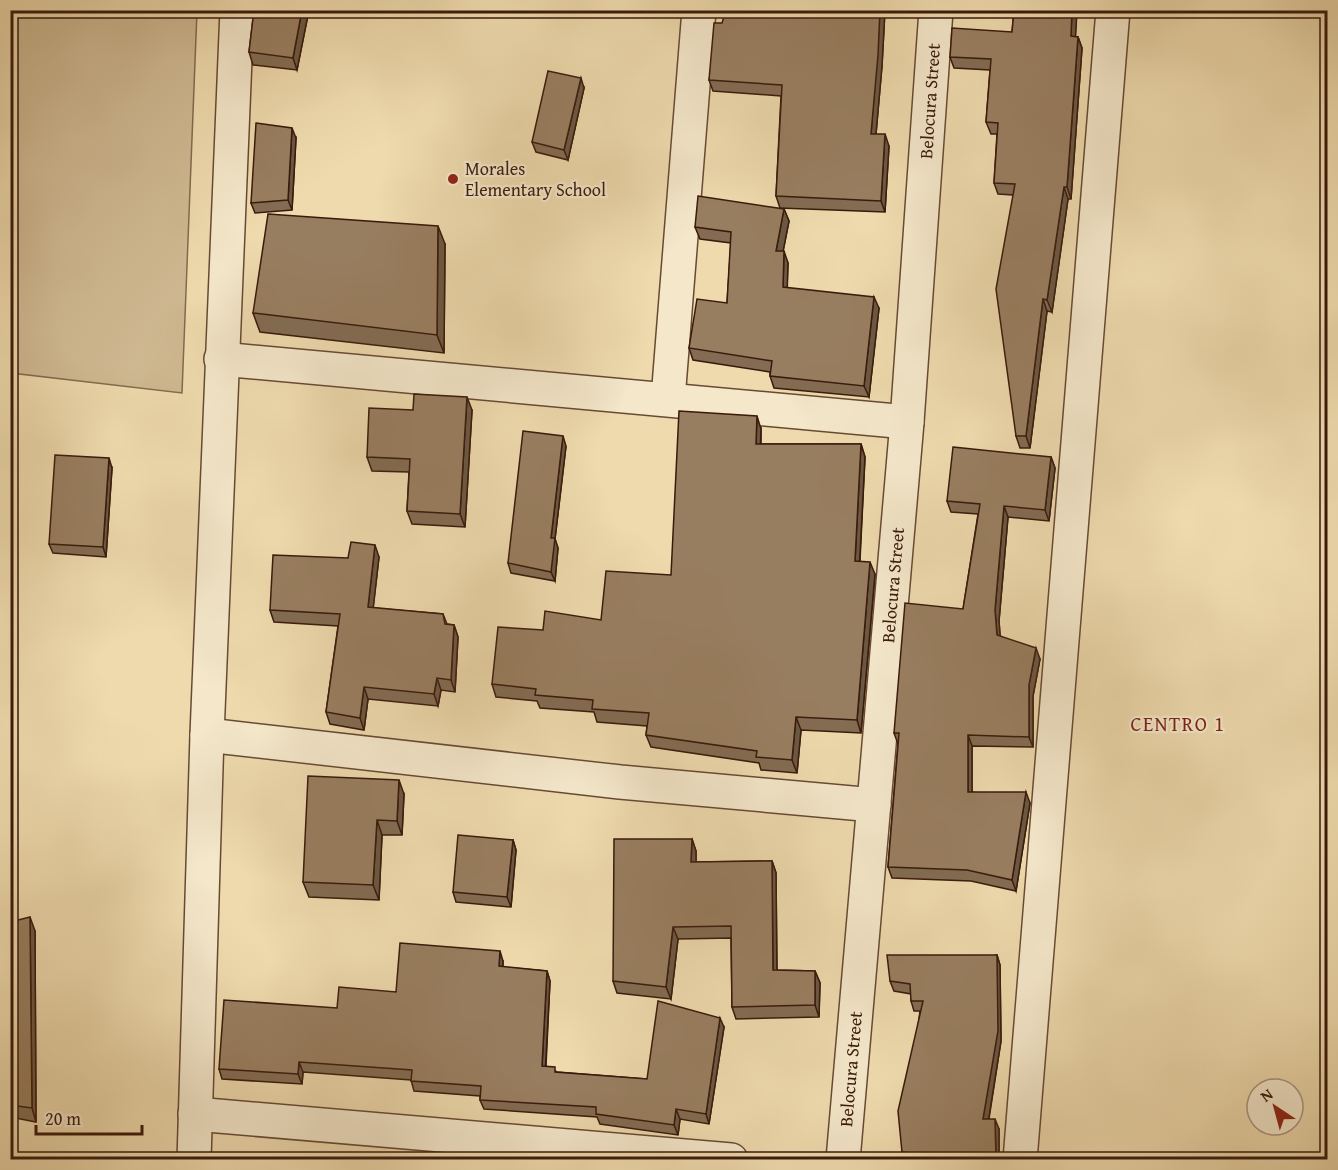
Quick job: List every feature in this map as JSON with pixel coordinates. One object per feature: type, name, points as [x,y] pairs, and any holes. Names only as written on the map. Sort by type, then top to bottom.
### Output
[{"type":"street","points":[[194,1160],[221,359],[237,10]]},
{"type":"street","points":[[668,399],[699,10]]},
{"type":"street","name":"Belocura Street","points":[[843,1160],[907,422],[936,10]]},
{"type":"street","points":[[1020,1160],[1113,10]]},
{"type":"street","points":[[221,359],[907,422]]},
{"type":"street","points":[[207,735],[620,782],[874,805]]},
{"type":"street","points":[[195,1114],[730,1160]]},
{"type":"shaded area","points":[[11,10],[197,11],[182,393],[11,373]]},
{"type":"building","points":[[254,10],[302,10],[293,58],[249,52]]},
{"type":"building","points":[[726,10],[880,10],[871,134],[885,134],[881,201],[776,196],[782,85],[709,80],[714,23],[722,23]]},
{"type":"building","points":[[1014,10],[1072,10],[1071,36],[1078,37],[1067,187],[1064,187],[1047,300],[1043,299],[1026,436],[1016,436],[996,289],[1015,184],[994,183],[998,123],[986,122],[991,59],[950,57],[952,28],[1012,32]]},
{"type":"building","points":[[548,71],[581,78],[564,150],[532,142]]},
{"type":"building","points":[[256,123],[292,128],[288,200],[251,203]]},
{"type":"building","points":[[698,196],[784,209],[776,251],[784,251],[783,287],[874,297],[864,386],[770,376],[772,361],[689,348],[697,299],[727,303],[731,232],[695,227]]},
{"type":"building","points":[[268,214],[438,226],[437,335],[253,313]]},
{"type":"building","points":[[414,394],[467,397],[460,514],[407,511],[410,459],[367,457],[369,408],[413,410]]},
{"type":"building","points":[[679,411],[757,416],[756,444],[861,444],[855,561],[870,562],[857,720],[796,717],[792,760],[756,757],[757,751],[646,735],[649,713],[592,709],[593,700],[535,695],[536,689],[492,684],[498,627],[543,630],[545,611],[601,620],[606,571],[671,575]]},
{"type":"building","points":[[523,431],[563,436],[551,538],[555,538],[551,572],[508,563]]},
{"type":"building","points":[[953,447],[1051,457],[1045,510],[1004,506],[995,610],[997,635],[1036,648],[1029,685],[1029,737],[968,735],[968,792],[1026,792],[1012,880],[967,870],[888,867],[899,733],[894,733],[905,603],[963,609],[980,504],[947,501]]},
{"type":"building","points":[[55,455],[109,458],[103,547],[49,544]]},
{"type":"building","points":[[351,542],[375,545],[368,607],[443,614],[445,624],[454,625],[451,680],[437,678],[434,694],[364,687],[360,718],[326,712],[340,614],[270,610],[273,555],[348,558]]},
{"type":"building","points":[[308,776],[399,780],[397,821],[377,820],[373,885],[303,882]]},
{"type":"building","points":[[458,835],[513,840],[507,897],[453,892]]},
{"type":"building","points":[[614,839],[692,839],[691,862],[772,861],[773,970],[815,971],[815,1005],[732,1007],[731,926],[673,927],[666,987],[613,981]]},
{"type":"building","points":[[30,917],[32,1108],[10,1105],[10,922]]},
{"type":"building","points":[[400,943],[500,951],[499,966],[547,971],[542,1066],[555,1067],[555,1072],[647,1079],[658,1001],[720,1018],[706,1114],[676,1109],[674,1125],[596,1114],[596,1107],[480,1100],[481,1086],[411,1081],[412,1070],[299,1062],[298,1074],[219,1069],[224,1000],[337,1008],[339,987],[396,992]]},
{"type":"building","points":[[887,955],[997,955],[998,1031],[983,1119],[995,1119],[996,1160],[964,1160],[902,1152],[898,1111],[923,1001],[911,1001],[910,984],[890,981]]},
{"type":"place","name":"Morales Elementary School","points":[[453,179]]},
{"type":"district","name":"CENTRO 1","points":[[1178,724]]}]
